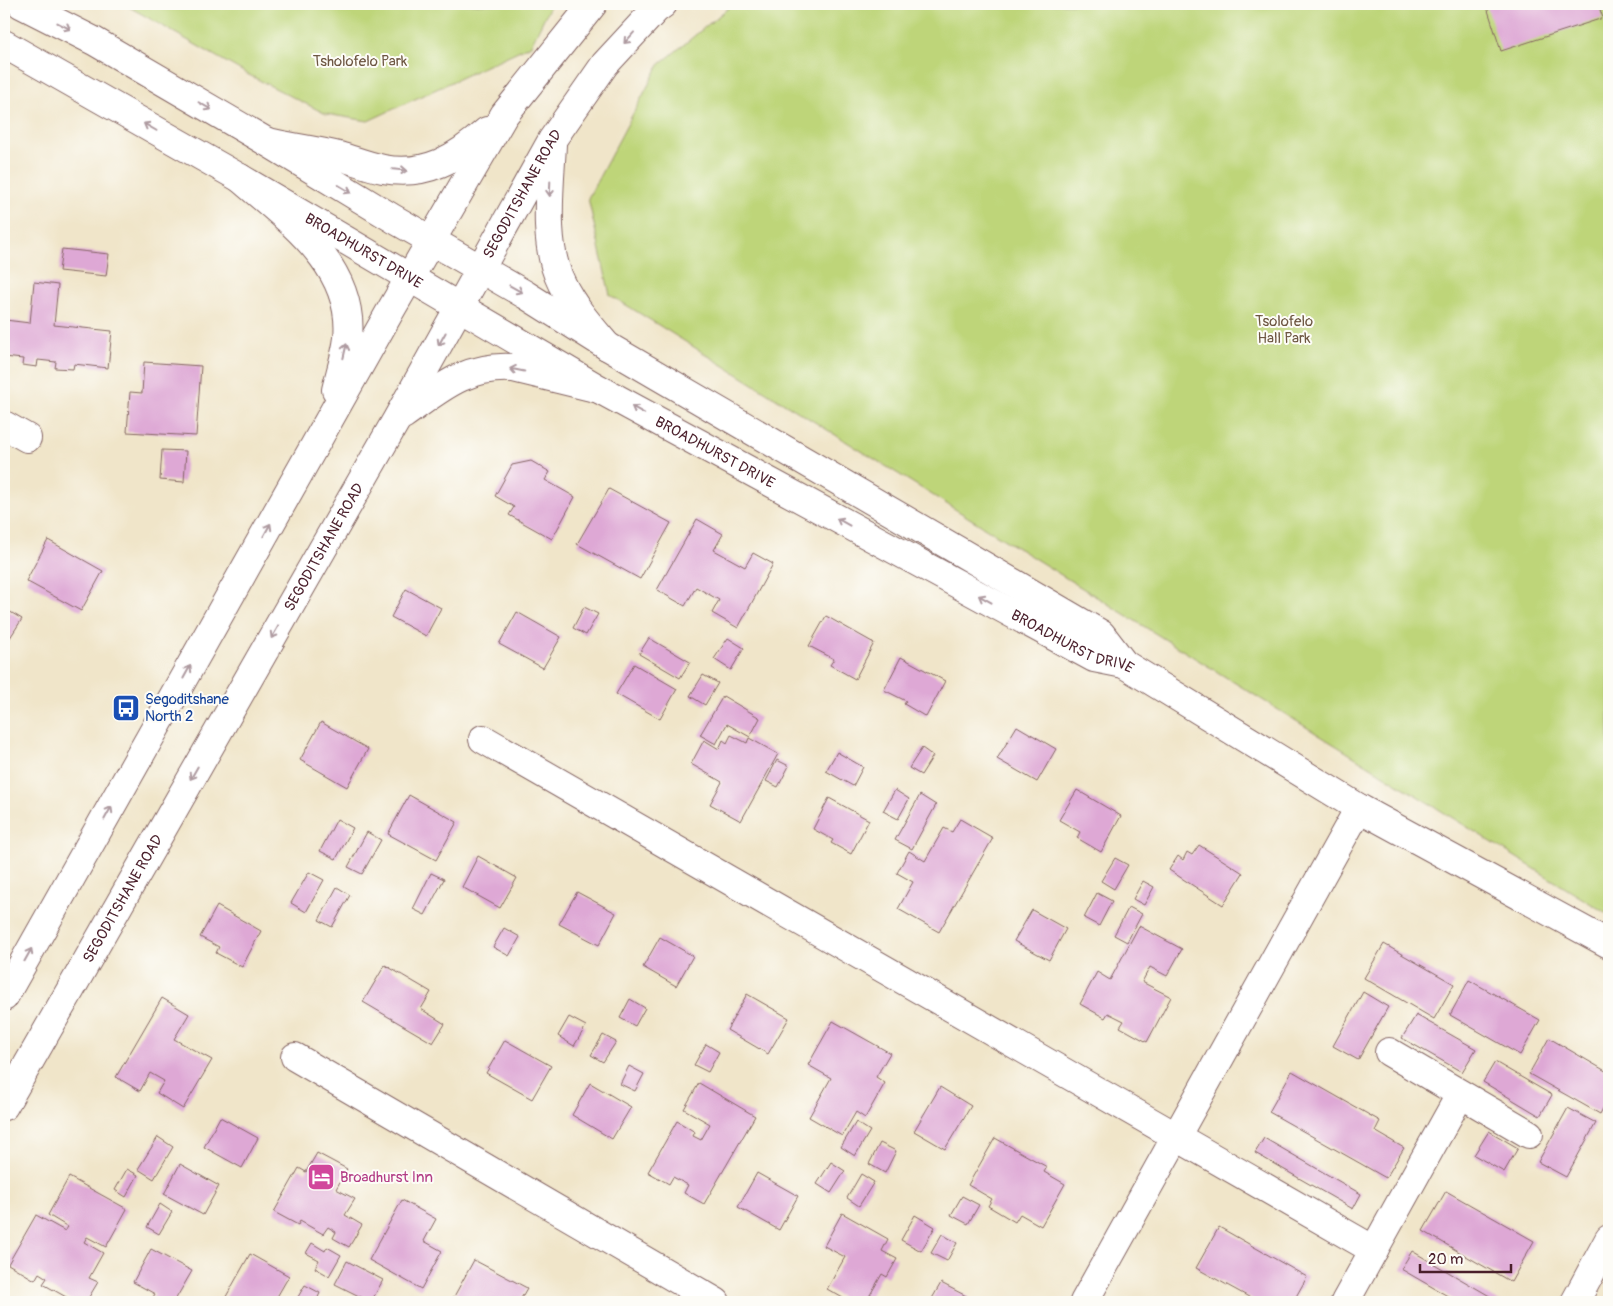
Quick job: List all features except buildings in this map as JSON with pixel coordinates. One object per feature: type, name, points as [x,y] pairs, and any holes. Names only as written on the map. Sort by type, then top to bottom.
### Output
[{"type":"street","name":"BROADHURST DRIVE","points":[[21,4],[94,41],[526,295],[607,346],[1101,634],[1124,664]]},
{"type":"street","points":[[4,997],[504,115],[593,4]]},
{"type":"street","name":"SEGODITSHANE ROAD","points":[[4,1106],[460,308],[552,140],[605,64],[656,9],[663,4]]},
{"type":"street","name":"BROADHURST DRIVE","points":[[4,44],[240,178],[599,389],[1094,658],[1124,664]]},
{"type":"street","points":[[266,142],[336,156],[384,169],[408,171],[431,167],[455,157],[504,115]]},
{"type":"street","points":[[552,140],[549,231],[554,263],[562,284],[576,307],[607,346]]},
{"type":"street","points":[[240,178],[311,240],[336,276],[345,298],[348,306],[348,338],[332,416]]},
{"type":"street","points":[[397,419],[454,379],[479,370],[499,367],[513,368],[599,389]]},
{"type":"street","points":[[1124,664],[1358,808],[1609,944]]},
{"type":"street","points":[[483,738],[1374,1250]]},
{"type":"street","points":[[1084,1302],[1358,808]]},
{"type":"street","points":[[1389,1052],[1529,1134]]},
{"type":"street","points":[[295,1057],[716,1302]]},
{"type":"street","points":[[1345,1302],[1460,1095]]},
{"type":"street","points":[[1575,1302],[1609,1239]]},
{"type":"green space","name":"Tsholofelo Park","points":[[124,4],[551,4],[531,45],[368,121],[326,114],[247,74]]},
{"type":"green space","name":"Tsolofelo Hall Park","points":[[733,4],[1609,4],[1609,915],[610,295],[588,198],[659,65]]},
{"type":"place","name":"Segoditshane North 2","points":[[126,708]]},
{"type":"place","name":"Broadhurst Inn","points":[[321,1177]]}]
